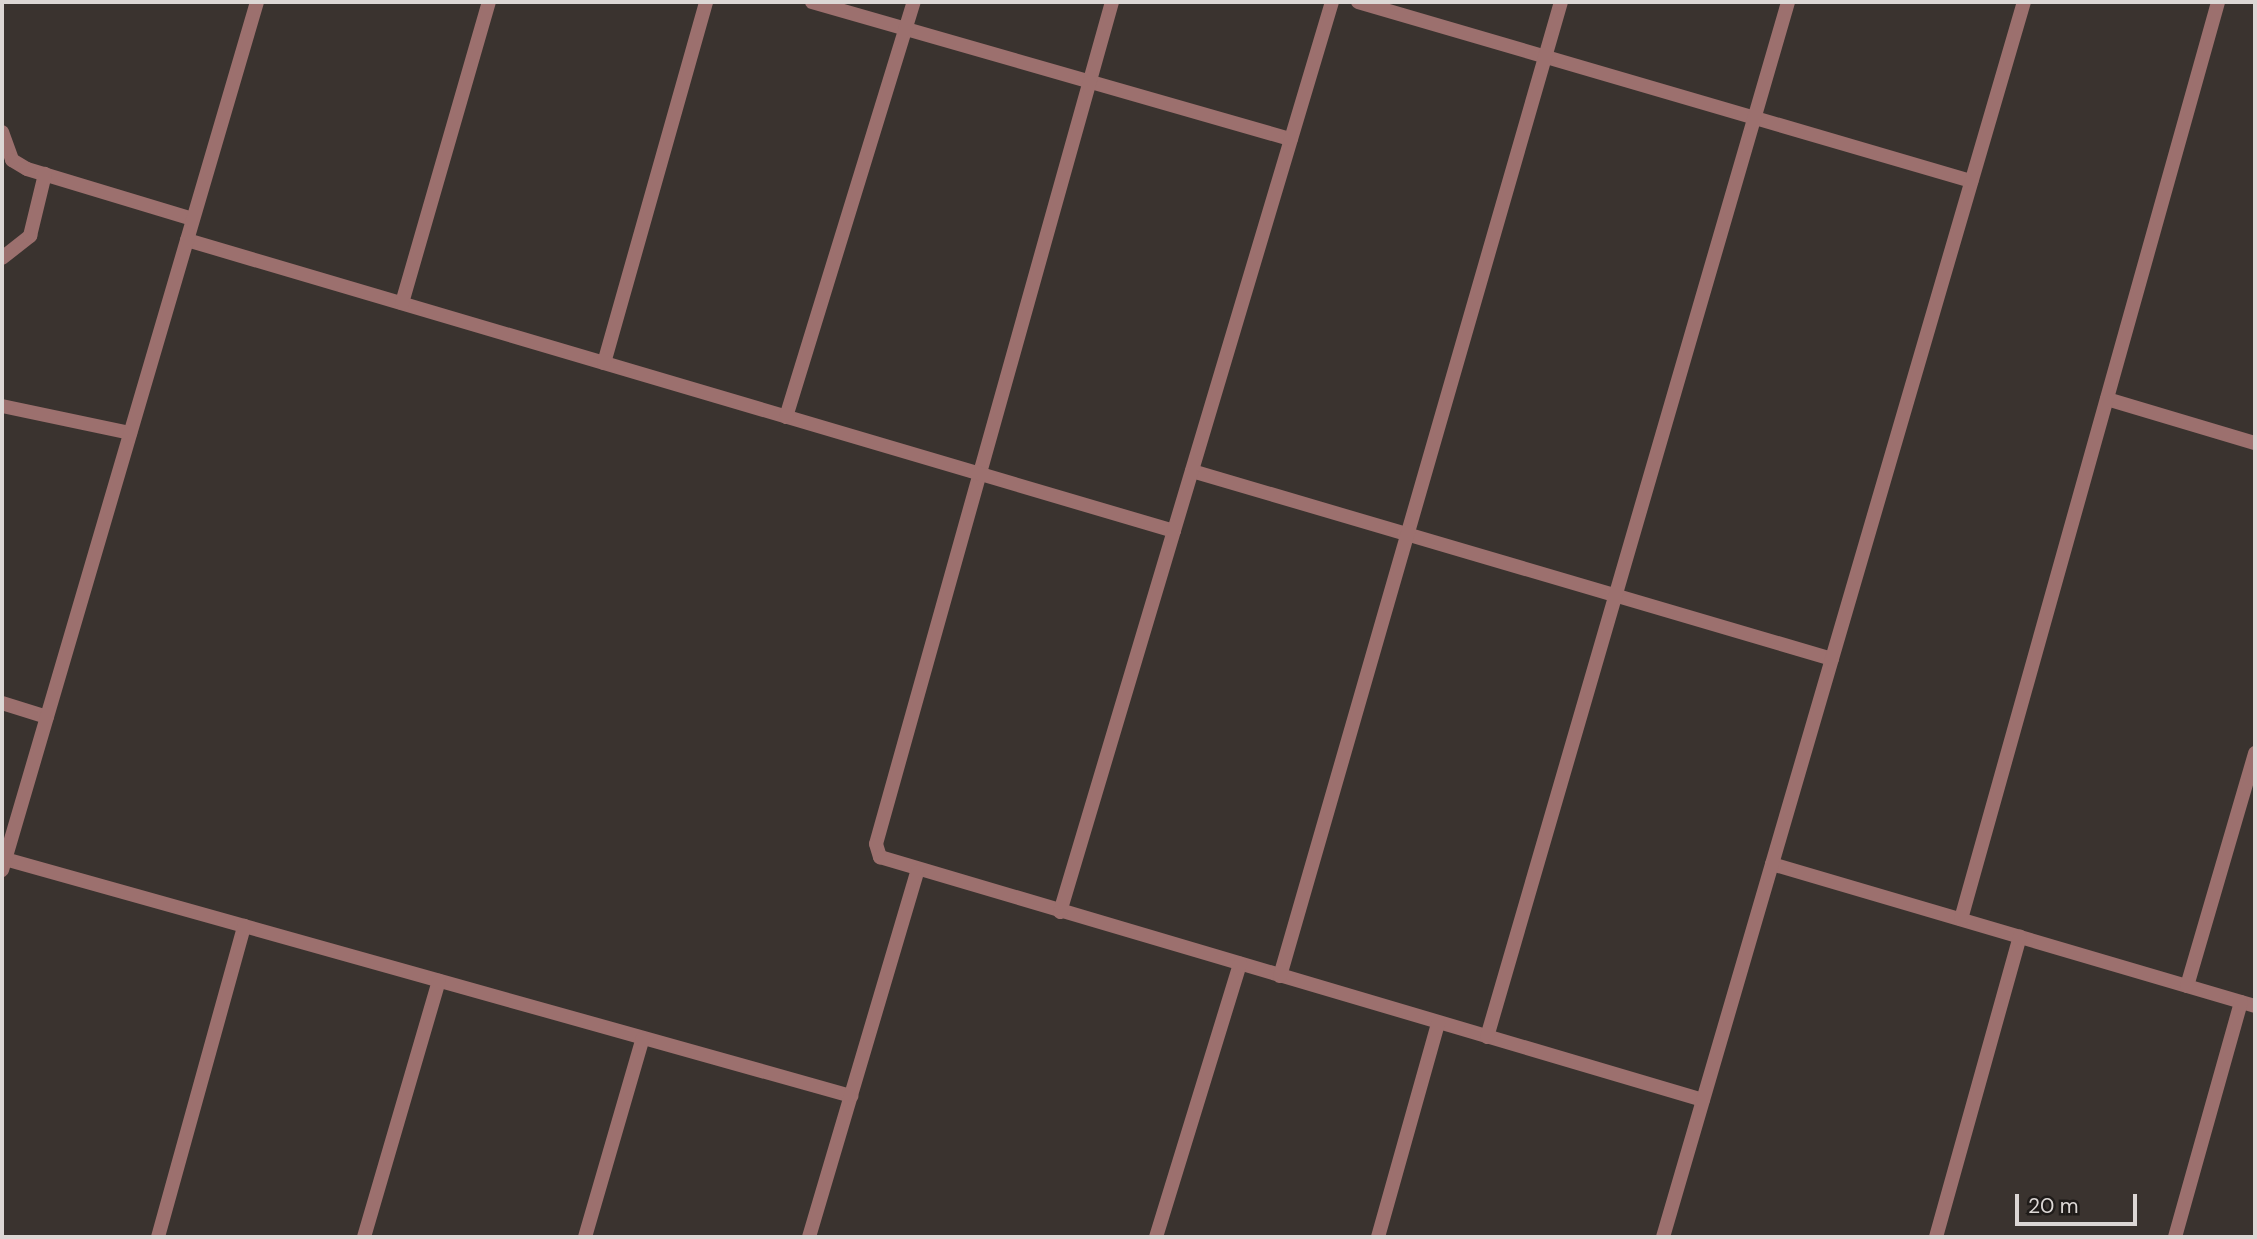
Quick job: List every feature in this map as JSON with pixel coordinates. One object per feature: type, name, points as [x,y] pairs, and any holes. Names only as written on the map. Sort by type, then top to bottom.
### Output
[{"type":"street","points":[[257,2],[3,865],[244,926],[851,1096]]},
{"type":"street","points":[[401,303],[489,2]]},
{"type":"street","points":[[604,363],[706,2]]},
{"type":"street","points":[[812,2],[1291,139]]},
{"type":"street","points":[[786,417],[915,2]]},
{"type":"street","points":[[1112,2],[976,473],[876,844],[880,857],[917,872],[1703,1100]]},
{"type":"street","points":[[1060,912],[1332,2]]},
{"type":"street","points":[[1358,2],[1971,181]]},
{"type":"street","points":[[1280,976],[1561,2]]},
{"type":"street","points":[[1487,1037],[1788,2]]},
{"type":"street","points":[[1663,1237],[2024,2]]},
{"type":"street","points":[[1961,919],[2218,2]]},
{"type":"street","points":[[2,132],[12,160],[45,174],[193,219]]},
{"type":"street","points":[[2,258],[30,236],[45,174]]},
{"type":"street","points":[[187,240],[1174,531]]},
{"type":"street","points":[[2107,399],[2255,443]]},
{"type":"street","points":[[2,406],[130,433]]},
{"type":"street","points":[[1192,471],[1832,659]]},
{"type":"street","points":[[2,703],[47,717]]},
{"type":"street","points":[[2187,986],[2255,752]]},
{"type":"street","points":[[1772,864],[2248,1004],[2175,1237]]},
{"type":"street","points":[[808,1237],[917,872]]},
{"type":"street","points":[[158,1237],[244,926]]},
{"type":"street","points":[[1936,1237],[2020,937]]},
{"type":"street","points":[[1156,1237],[1240,964]]},
{"type":"street","points":[[364,1237],[439,981]]},
{"type":"street","points":[[1378,1237],[1438,1023]]},
{"type":"street","points":[[584,1237],[643,1038]]}]
